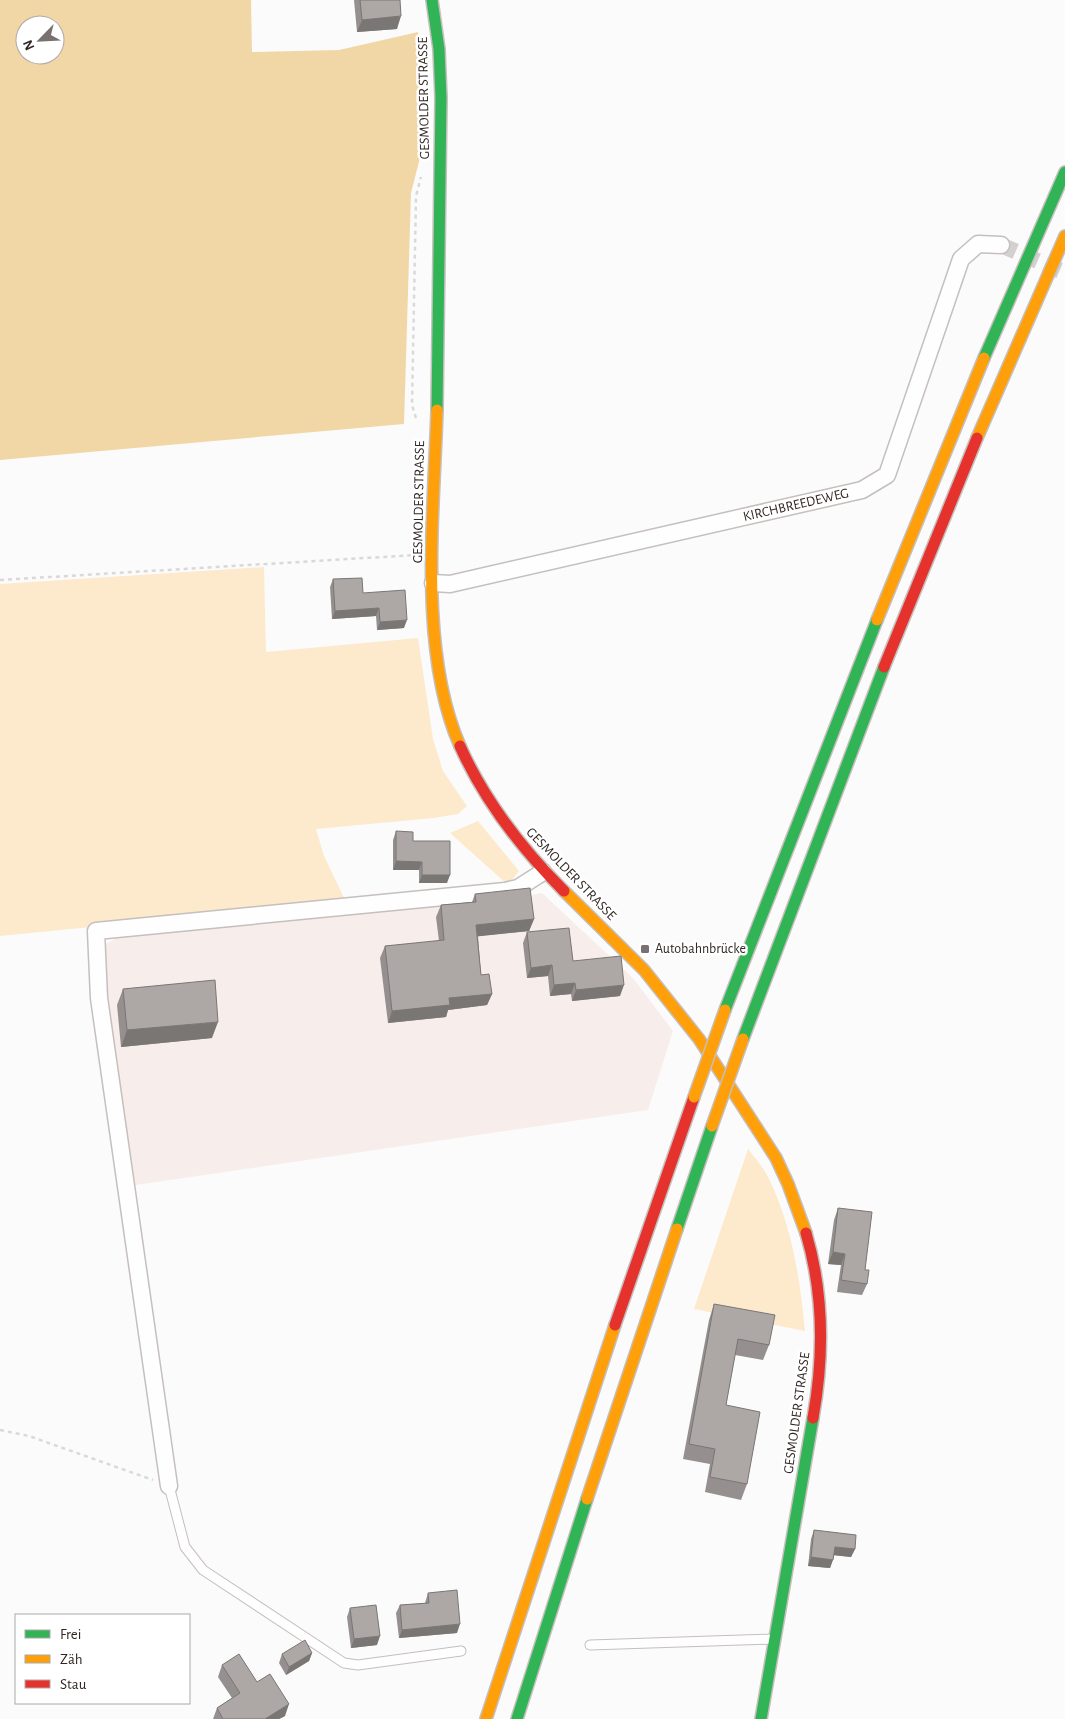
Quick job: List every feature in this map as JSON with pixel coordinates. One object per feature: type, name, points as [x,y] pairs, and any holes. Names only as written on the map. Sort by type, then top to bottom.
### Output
[{"type":"main road","name":"GESMOLDER STRASSE","points":[[432,0],[442,65],[440,249],[432,583],[433,634],[440,679],[454,733],[466,761],[489,804],[515,839],[543,872],[630,955],[680,1010],[764,1139],[777,1161],[801,1222],[819,1296],[822,1344],[815,1404],[760,1719]]},
{"type":"main road","points":[[486,1719],[585,1412],[725,1010],[881,607],[1019,273],[1065,172]]},
{"type":"main road","points":[[517,1719],[611,1421],[743,1039],[822,826],[901,627],[978,436],[1065,236]]},
{"type":"street","name":"KIRCHBREEDEWEG","points":[[432,583],[450,584],[862,490],[887,475],[961,259],[978,244],[1001,245]]},
{"type":"street","points":[[169,1486],[99,998],[96,931],[505,891],[518,888],[543,872]]},
{"type":"lane","points":[[169,1486],[184,1547],[203,1570],[344,1663],[358,1665],[461,1651]]},
{"type":"lane","points":[[590,1645],[774,1639]]},
{"type":"path","points":[[0,580],[421,555],[433,556]]},
{"type":"path","points":[[0,1430],[29,1436],[169,1486]]},
{"type":"shaded area","points":[[0,0],[251,0],[252,52],[339,50],[418,32],[424,142],[411,193],[404,424],[0,460]]},
{"type":"shaded area","points":[[264,567],[266,652],[418,638],[433,739],[443,771],[467,806],[458,814],[434,818],[316,829],[324,856],[346,902],[0,936],[0,584]]},
{"type":"shaded area","points":[[478,821],[519,871],[508,885],[450,833]]},
{"type":"shaded area","points":[[542,893],[633,978],[673,1031],[648,1110],[129,1186],[106,1007],[104,945],[118,937],[514,898]]},
{"type":"shaded area","points":[[748,1149],[768,1177],[789,1233],[794,1253],[805,1331],[694,1309]]},
{"type":"building","points":[[360,0],[400,0],[401,16],[362,20]]},
{"type":"building","points":[[362,578],[363,593],[405,590],[407,620],[380,622],[379,608],[335,611],[333,579]]},
{"type":"building","points":[[396,831],[413,832],[413,841],[450,841],[450,875],[422,875],[422,862],[396,861]]},
{"type":"building","points":[[530,888],[534,919],[476,925],[481,975],[489,974],[492,994],[449,998],[450,1005],[392,1011],[385,946],[444,940],[441,905],[476,902],[475,894]]},
{"type":"building","points":[[569,928],[573,961],[621,956],[624,985],[576,990],[575,983],[554,985],[552,965],[531,968],[527,932]]},
{"type":"building","points":[[215,980],[218,1022],[127,1030],[123,989]]},
{"type":"building","points":[[838,1208],[872,1212],[865,1270],[869,1270],[867,1284],[841,1280],[845,1254],[833,1252]]},
{"type":"building","points":[[714,1304],[775,1315],[769,1345],[738,1339],[726,1405],[760,1412],[747,1484],[710,1477],[715,1449],[689,1444]]},
{"type":"building","points":[[814,1530],[856,1535],[855,1549],[835,1547],[833,1560],[811,1557]]},
{"type":"building","points":[[457,1590],[460,1624],[402,1630],[400,1605],[429,1603],[428,1593]]},
{"type":"building","points":[[376,1605],[380,1636],[354,1639],[350,1608]]},
{"type":"building","points":[[305,1640],[312,1653],[289,1667],[282,1654]]},
{"type":"building","points":[[239,1654],[257,1682],[270,1674],[289,1704],[265,1719],[223,1719],[217,1708],[240,1693],[222,1665]]},
{"type":"tunnel","points":[[1001,245],[1065,273]]},
{"type":"traffic: fast","points":[[432,0],[439,49],[441,98],[437,410]]},
{"type":"traffic: fast","points":[[984,358],[1065,172]]},
{"type":"traffic: fast","points":[[725,1010],[877,620]]},
{"type":"traffic: fast","points":[[743,1039],[884,667]]},
{"type":"traffic: fast","points":[[677,1229],[712,1126]]},
{"type":"traffic: fast","points":[[761,1719],[813,1418]]},
{"type":"traffic: fast","points":[[517,1719],[587,1499]]},
{"type":"traffic: slow","points":[[977,438],[1065,236]]},
{"type":"traffic: slow","points":[[877,620],[984,358]]},
{"type":"traffic: slow","points":[[437,410],[432,537],[433,625],[438,668],[447,709],[460,746]]},
{"type":"traffic: slow","points":[[564,891],[644,970],[699,1039],[776,1158],[806,1233]]},
{"type":"traffic: slow","points":[[694,1097],[725,1010]]},
{"type":"traffic: slow","points":[[712,1126],[743,1039]]},
{"type":"traffic: slow","points":[[587,1499],[677,1229]]},
{"type":"traffic: slow","points":[[486,1719],[615,1325]]},
{"type":"traffic: jam","points":[[884,667],[977,438]]},
{"type":"traffic: jam","points":[[460,746],[481,786],[505,823],[533,858],[564,891]]},
{"type":"traffic: jam","points":[[615,1325],[694,1097]]},
{"type":"traffic: jam","points":[[806,1233],[816,1279],[820,1326],[819,1372],[813,1418]]},
{"type":"place","name":"Autobahnbrücke","points":[[645,949]]}]
